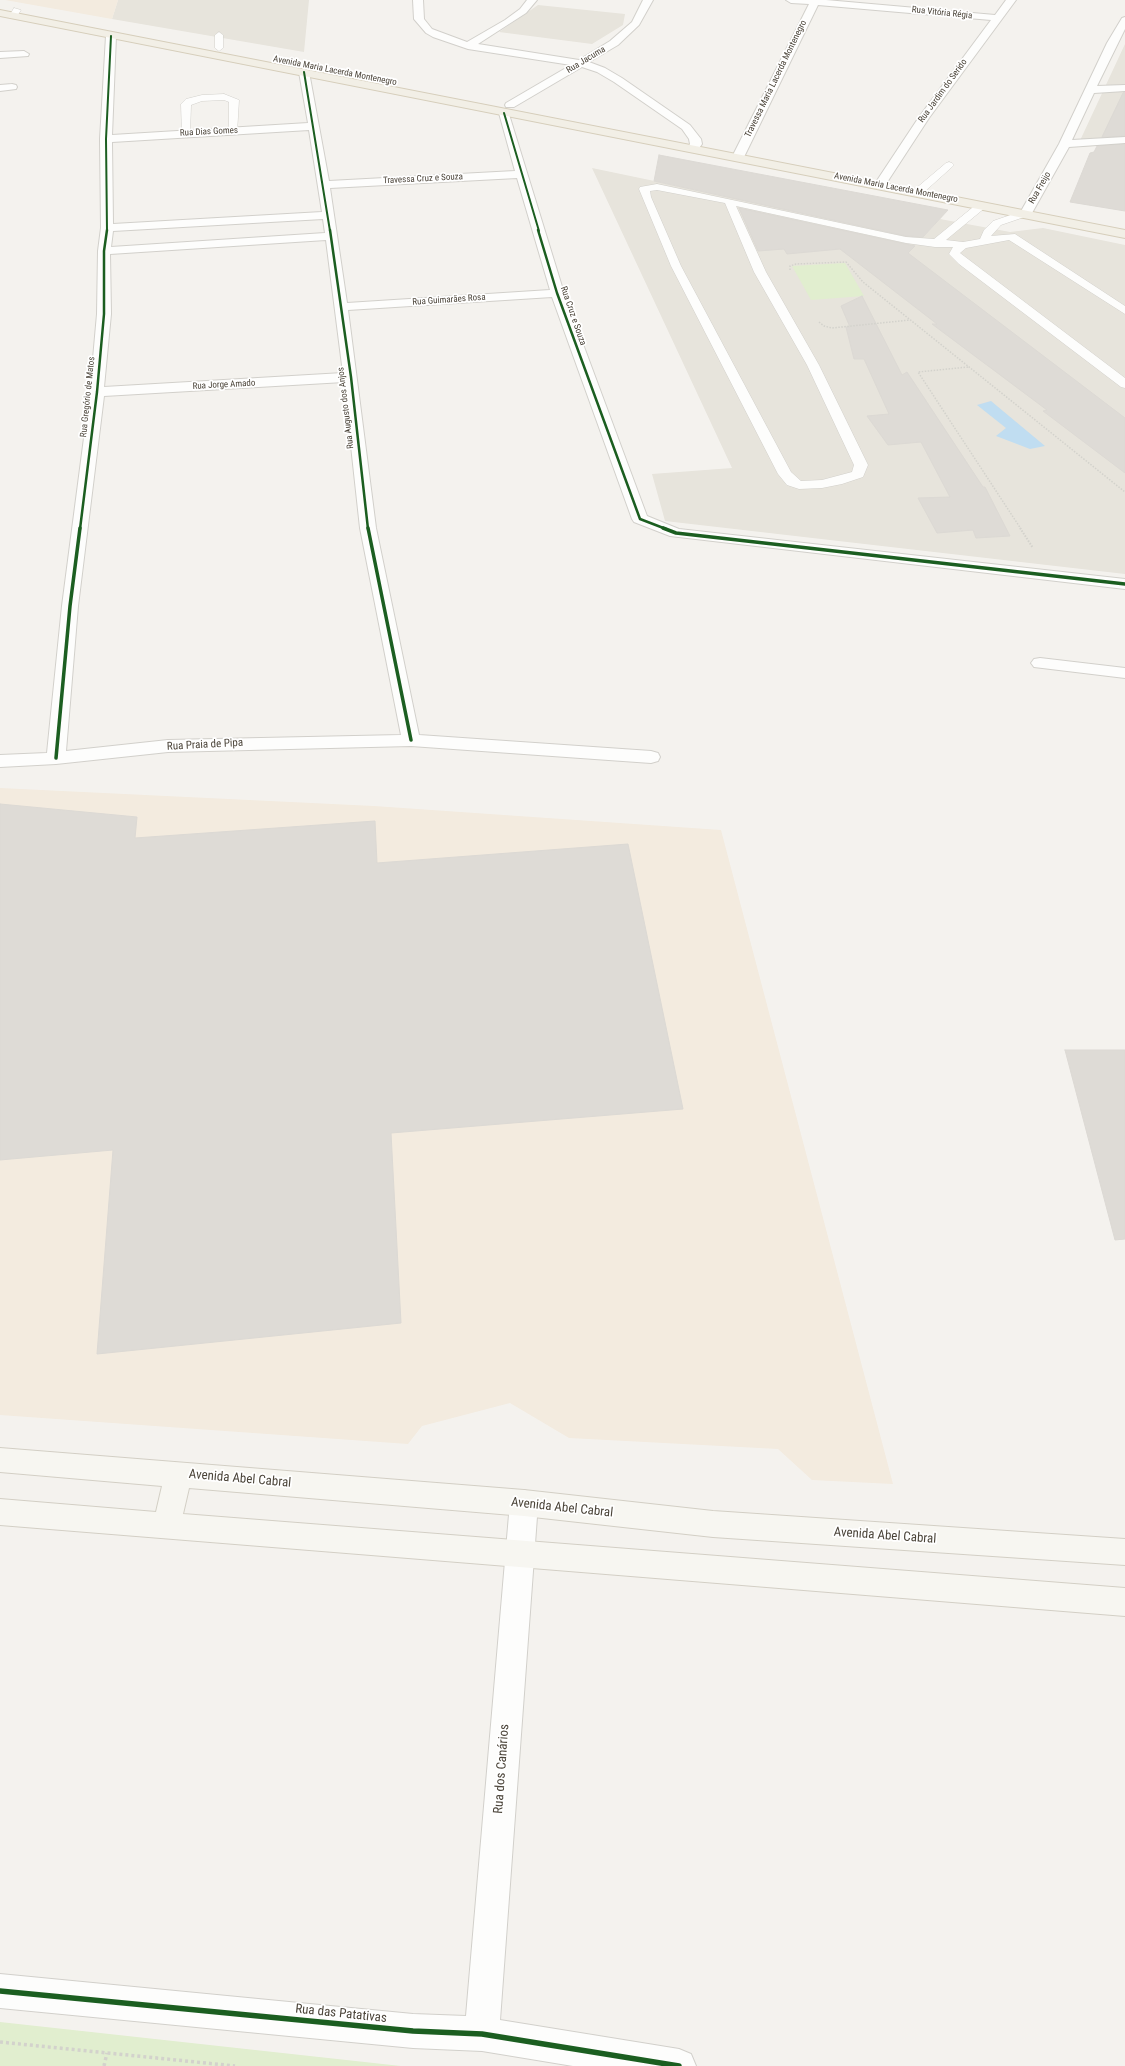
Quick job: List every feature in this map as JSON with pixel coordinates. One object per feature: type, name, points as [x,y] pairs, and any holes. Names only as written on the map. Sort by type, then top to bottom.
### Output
[{"type":"main road","name":"Avenida Maria Lacerda Montenegro","points":[[0,6],[15,13],[111,36],[507,109]]},
{"type":"main road","name":"Avenida Maria Lacerda Montenegro","points":[[0,13],[15,13],[84,20],[667,144],[1026,213],[1125,234]]},
{"type":"main road","name":"Avenida Abel Cabral","points":[[0,1460],[524,1503],[714,1524],[1125,1552]]},
{"type":"main road","points":[[167,1525],[178,1474]]},
{"type":"main road","points":[[0,1512],[1125,1602]]},
{"type":"street","points":[[418,0],[419,19],[428,31],[436,35],[468,46],[581,63],[601,70],[686,127],[695,140],[696,144],[693,149]]},
{"type":"street","points":[[468,46],[524,11],[532,0]]},
{"type":"street","name":"Rua Jacuma","points":[[507,109],[614,43],[636,23],[648,0]]},
{"type":"street","name":"Rua Vitória Régia","points":[[791,0],[997,18]]},
{"type":"street","points":[[927,11],[928,0]]},
{"type":"street","name":"Rua Jardim do Serido","points":[[880,185],[924,117],[1011,0]]},
{"type":"street","name":"Travessa Maria Lacerda Montenegro","points":[[738,157],[815,2]]},
{"type":"street","name":"Rua Freijo","points":[[1026,213],[1065,144],[1112,42],[1125,20]]},
{"type":"street","name":"Rua Gregório de Matos","points":[[56,758],[70,606],[97,392],[104,314],[104,251],[107,228],[106,139],[111,36]]},
{"type":"street","points":[[0,55],[24,54]]},
{"type":"street","name":"Rua Augusto dos Anjos","points":[[304,72],[324,185],[351,378],[368,528],[411,740]]},
{"type":"street","points":[[0,88],[12,88]]},
{"type":"street","points":[[1091,90],[1125,88]]},
{"type":"street","name":"Rua Cruz e Souza","points":[[507,109],[521,174],[557,293],[640,520],[676,533],[1125,584]]},
{"type":"street","name":"Rua Dias Gomes","points":[[106,139],[313,126]]},
{"type":"street","points":[[1065,144],[1125,140]]},
{"type":"street","name":"Travessa Cruz e Souza","points":[[324,185],[521,174]]},
{"type":"street","points":[[107,228],[327,215]]},
{"type":"street","points":[[104,251],[330,236]]},
{"type":"street","name":"Rua Guimarães Rosa","points":[[340,307],[557,293]]},
{"type":"street","name":"Rua Jorge Amado","points":[[97,392],[351,378]]},
{"type":"street","points":[[1040,663],[1125,673]]},
{"type":"street","name":"Rua Praia de Pipa","points":[[0,761],[56,758],[168,746],[234,743],[411,740],[651,757]]},
{"type":"street","name":"Rua dos Canários","points":[[482,2034],[524,1503]]},
{"type":"street","name":"Rua das Patativas","points":[[0,1991],[413,2031],[482,2034],[679,2066]]},
{"type":"lane","points":[[219,35],[219,48]]},
{"type":"lane","points":[[185,134],[186,104],[189,101],[202,98],[224,97],[234,100],[234,131]]},
{"type":"lane","points":[[918,192],[950,165]]},
{"type":"lane","points":[[729,201],[760,272],[813,365],[861,465],[858,474],[829,483],[799,485],[792,482],[785,474],[676,266],[646,197],[644,189],[657,187],[729,201],[906,240],[935,244],[962,245],[1011,236],[1125,311]]},
{"type":"lane","points":[[935,244],[982,205]]},
{"type":"lane","name":"Rua Freijo","points":[[984,241],[988,232],[997,223],[1026,213]]},
{"type":"lane","points":[[962,245],[954,254],[963,262],[1125,384]]},
{"type":"path","points":[[792,274],[788,268],[790,266],[846,262],[863,282],[1125,492]]},
{"type":"path","points":[[819,322],[824,326],[832,328],[910,320]]},
{"type":"path","points":[[969,367],[918,372],[1036,551]]},
{"type":"path","points":[[0,2042],[235,2066]]},
{"type":"path","points":[[104,2066],[107,2053]]},
{"type":"shaded area","points":[[5,0],[118,0],[112,19]]},
{"type":"shaded area","points":[[118,0],[309,0],[304,52],[112,19]]},
{"type":"shaded area","points":[[538,5],[625,14],[623,25],[592,44],[499,32]]},
{"type":"shaded area","points":[[1125,44],[1125,144],[1077,147]]},
{"type":"shaded area","points":[[592,168],[923,237],[940,219],[1010,232],[1043,228],[1125,245],[1125,574],[665,521],[652,474],[732,468]]},
{"type":"shaded area","points":[[0,788],[374,806],[721,830],[893,1484],[812,1480],[778,1449],[569,1438],[510,1403],[422,1426],[408,1444],[0,1415]]},
{"type":"green space","points":[[845,263],[864,296],[811,300],[792,266]]},
{"type":"green space","points":[[0,2022],[401,2066],[0,2066]]},
{"type":"water","points":[[991,401],[1045,446],[1030,449],[996,436],[1006,428],[977,405]]},
{"type":"building","points":[[1125,92],[1125,136],[1102,137],[1123,93]]},
{"type":"building","points":[[1125,144],[1125,211],[1070,202],[1090,153],[1094,152],[1097,146]]},
{"type":"building","points":[[659,155],[948,210],[923,237],[906,236],[654,181]]},
{"type":"building","points":[[739,208],[915,246],[908,253],[1125,418],[1125,473],[1043,411],[1047,410],[932,324],[937,324],[840,249],[787,254],[784,249],[758,251]]},
{"type":"building","points":[[862,296],[902,375],[907,372],[983,487],[985,487],[1010,536],[976,538],[973,530],[937,533],[918,498],[950,497],[921,442],[888,445],[867,416],[889,414],[864,359],[854,359],[846,327],[850,327],[841,306]]},
{"type":"building","points":[[0,804],[137,817],[135,838],[375,821],[377,863],[628,844],[683,1109],[391,1133],[401,1323],[97,1354],[113,1150],[0,1160]]},
{"type":"building","points":[[1065,1050],[1125,1050],[1125,1239],[1115,1240]]},
{"type":"cycle path","points":[[56,758],[70,606],[97,392],[104,314],[104,251],[107,228],[106,139],[111,36]]},
{"type":"cycle path","points":[[304,72],[324,185],[351,377],[368,528],[411,740]]},
{"type":"cycle path","points":[[504,113],[557,293],[640,519],[676,533],[1125,584]]},
{"type":"cycle path","points":[[0,1991],[413,2031],[482,2034],[679,2066]]}]
